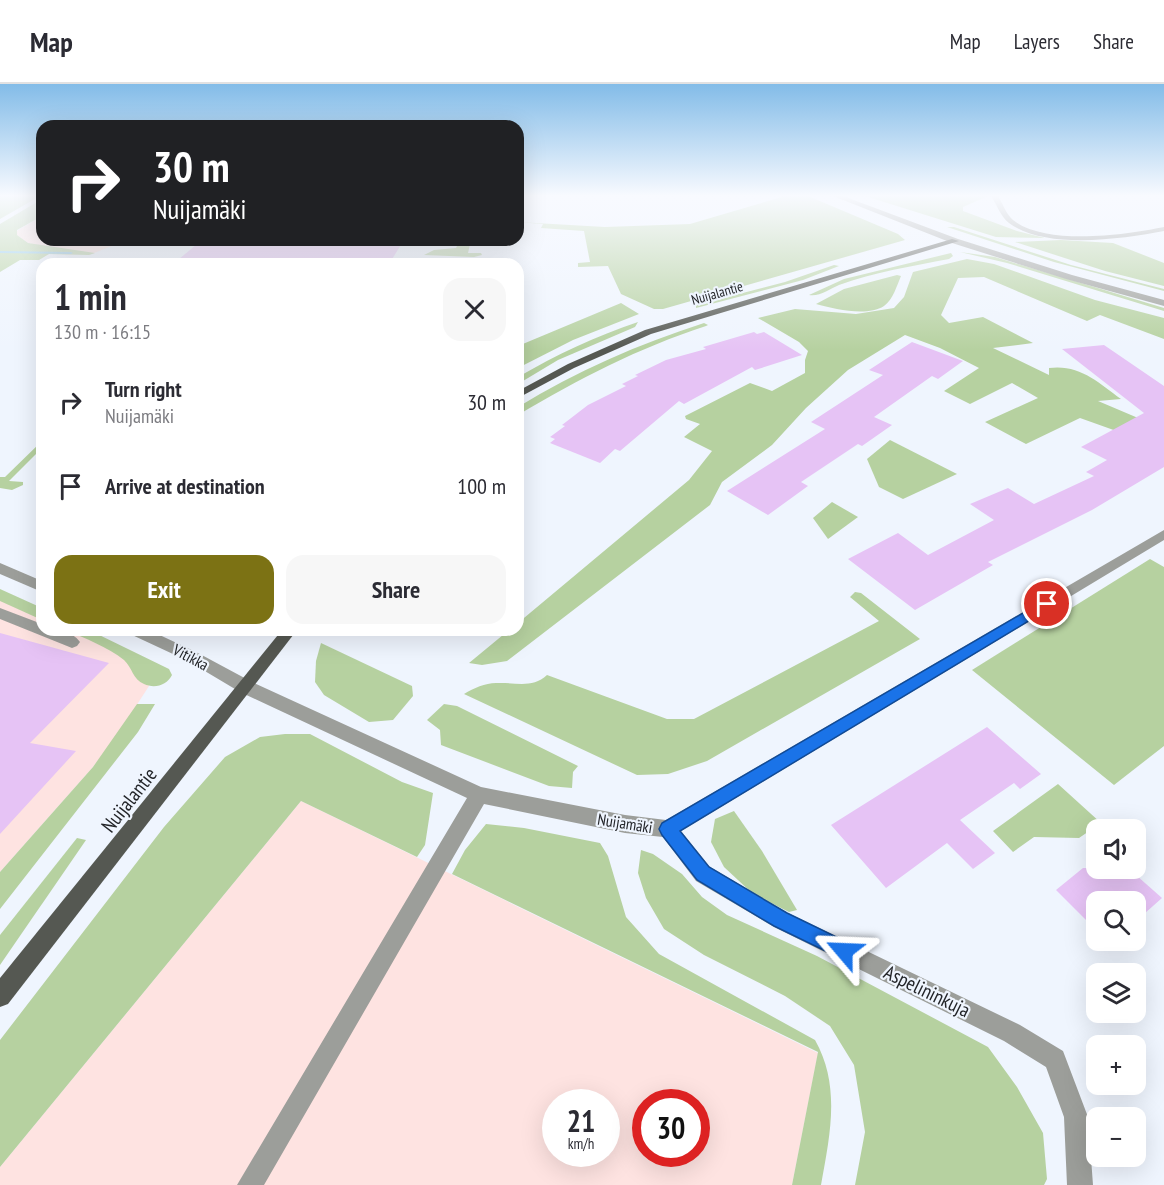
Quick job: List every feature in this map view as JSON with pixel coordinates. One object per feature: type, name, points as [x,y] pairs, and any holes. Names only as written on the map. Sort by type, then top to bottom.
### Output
[{"type":"main road","name":"Nuijalantie","points":[[524,392],[571,366],[648,332],[933,247]]},
{"type":"main road","name":"Nuijalantie","points":[[0,996],[285,636]]},
{"type":"street","points":[[975,247],[1069,277],[1164,303]]},
{"type":"street","points":[[1001,247],[1059,266],[1164,294]]},
{"type":"street","name":"Nuijamäki","points":[[246,687],[479,795],[626,824],[668,829],[1164,534]]},
{"type":"street","points":[[0,568],[36,584]]},
{"type":"street","points":[[0,613],[36,628]]},
{"type":"street","points":[[57,636],[72,642]]},
{"type":"street","name":"Vitikka","points":[[148,636],[193,657],[246,687]]},
{"type":"street","points":[[250,1185],[479,795]]},
{"type":"street","name":"Aspelininkuja","points":[[668,829],[703,873],[781,920],[1012,1033],[1055,1059],[1076,1117],[1080,1185]]},
{"type":"shaded area","points":[[50,247],[108,247],[89,255]]},
{"type":"shaded area","points":[[0,594],[36,611],[36,636],[90,636],[147,662],[149,686],[93,767],[0,872]]},
{"type":"shaded area","points":[[301,801],[818,1053],[792,1185],[0,1185],[0,1167]]},
{"type":"green space","points":[[0,247],[57,247],[95,253],[89,255],[49,254],[42,258],[36,258],[36,260],[20,260],[0,272]]},
{"type":"green space","points":[[469,247],[468,253],[481,253],[482,255],[474,257],[424,255],[434,250]]},
{"type":"green space","points":[[587,247],[879,247],[663,309],[654,309],[621,294],[608,266],[578,267],[578,263],[590,262]]},
{"type":"green space","points":[[1009,247],[1017,247],[1071,265],[1164,289],[1164,291],[1054,262]]},
{"type":"green space","points":[[1032,247],[1124,247],[1164,263],[1164,286],[1105,271]]},
{"type":"green space","points":[[960,252],[995,257],[1164,308],[1164,311],[1007,263]]},
{"type":"green space","points":[[951,253],[953,256],[949,259],[866,276],[821,294],[809,295],[844,279]]},
{"type":"green space","points":[[967,259],[994,264],[1095,300],[1164,318],[1164,339],[1100,315],[1087,321],[984,277],[958,278],[941,315],[949,323],[983,317],[1033,343],[993,348],[1049,375],[1049,368],[1060,367],[1088,376],[1121,399],[1098,401],[1164,429],[1164,448],[1080,418],[1026,444],[985,422],[1038,398],[1012,383],[970,404],[944,391],[979,368],[940,348],[905,335],[848,370],[806,408],[772,445],[722,482],[710,505],[507,661],[482,665],[469,663],[502,636],[524,636],[524,618],[689,480],[712,451],[684,437],[700,424],[686,419],[685,416],[750,383],[772,391],[805,373],[808,351],[799,342],[758,318],[795,309],[856,314],[894,308],[904,297],[913,272]]},
{"type":"green space","points":[[834,265],[839,266],[803,280],[696,308],[696,305],[785,282]]},
{"type":"green space","points":[[897,275],[901,276],[892,296],[884,306],[877,309],[860,312],[816,304],[844,289]]},
{"type":"green space","points":[[621,303],[639,314],[573,340],[524,365],[524,343]]},
{"type":"green space","points":[[638,322],[635,327],[558,360],[524,380],[524,374],[547,361]]},
{"type":"green space","points":[[704,323],[708,325],[609,365],[524,412],[524,403],[540,394],[585,370],[656,340]]},
{"type":"green space","points":[[890,440],[957,474],[903,499],[879,487],[867,459]]},
{"type":"green space","points":[[36,447],[36,454],[9,481],[23,482],[23,485],[12,490],[0,488],[0,477],[5,477]]},
{"type":"green space","points":[[832,502],[858,517],[828,539],[813,518]]},
{"type":"green space","points":[[1150,559],[1164,567],[1164,746],[1114,785],[972,670]]},
{"type":"green space","points":[[0,589],[36,605],[36,617],[0,601]]},
{"type":"green space","points":[[855,592],[861,593],[920,639],[707,761],[668,774],[637,775],[464,694],[488,684],[523,684],[535,682],[547,675],[667,719],[694,719],[879,621],[850,597]]},
{"type":"green space","points":[[80,636],[101,636],[169,669],[172,675],[160,685],[144,684],[137,680],[124,660]]},
{"type":"green space","points":[[321,643],[412,686],[413,696],[393,720],[369,722],[324,695],[315,682],[316,661]]},
{"type":"green space","points":[[137,704],[155,704],[138,732],[0,909],[0,872],[93,767]]},
{"type":"green space","points":[[444,704],[457,706],[578,766],[573,772],[572,788],[549,786],[441,745],[440,730],[427,720]]},
{"type":"green space","points":[[310,734],[402,782],[433,793],[425,845],[417,857],[301,801],[0,1167],[0,1040],[164,827],[225,757],[260,737]]},
{"type":"green space","points":[[1058,784],[1097,819],[1086,819],[1086,833],[1079,838],[1034,837],[1013,852],[993,831]]},
{"type":"green space","points":[[734,811],[762,851],[797,910],[789,912],[753,894],[724,867],[711,842],[715,819]]},
{"type":"green space","points":[[486,824],[524,828],[600,843],[608,856],[626,917],[659,954],[815,1040],[823,1057],[831,1093],[828,1148],[821,1185],[792,1185],[818,1052],[452,874],[465,850]]},
{"type":"green space","points":[[77,838],[86,840],[0,965],[0,935]]},
{"type":"green space","points":[[641,850],[653,854],[682,874],[702,897],[727,915],[817,956],[988,1047],[1017,1087],[1043,1133],[1047,1179],[1044,1185],[855,1185],[865,1132],[854,1065],[830,1026],[785,996],[704,955],[664,929],[646,898],[638,873]]},
{"type":"building","points":[[193,247],[399,247],[393,258],[180,258]]},
{"type":"building","points":[[754,332],[757,334],[764,332],[802,355],[755,370],[752,367],[684,404],[679,401],[620,451],[615,449],[600,463],[550,443],[555,439],[550,437],[565,426],[562,425],[588,405],[626,386],[622,384],[638,376],[635,375],[666,360]]},
{"type":"building","points":[[912,342],[963,361],[938,379],[932,376],[874,417],[892,425],[862,446],[858,444],[801,482],[808,486],[768,515],[727,491],[825,429],[811,422],[883,375],[869,370]]},
{"type":"building","points":[[1104,345],[1164,386],[1164,467],[1092,510],[988,562],[993,565],[915,610],[848,559],[898,533],[928,555],[994,520],[970,504],[1008,488],[1034,504],[1094,476],[1086,472],[1107,460],[1081,447],[1144,413],[1062,349]]},
{"type":"building","points":[[0,633],[109,663],[30,743],[76,751],[0,834]]},
{"type":"building","points":[[987,727],[1041,774],[1020,789],[1014,783],[960,820],[995,853],[973,869],[947,843],[886,888],[831,825]]},
{"type":"building","points":[[1086,868],[1086,879],[1140,879],[1162,898],[1146,912],[1146,891],[1086,891],[1086,920],[1056,890]]},
{"type":"waterway","points":[[0,252],[71,253]]},
{"type":"route","points":[[844,951],[781,920],[703,873],[668,829],[1047,604]]}]
